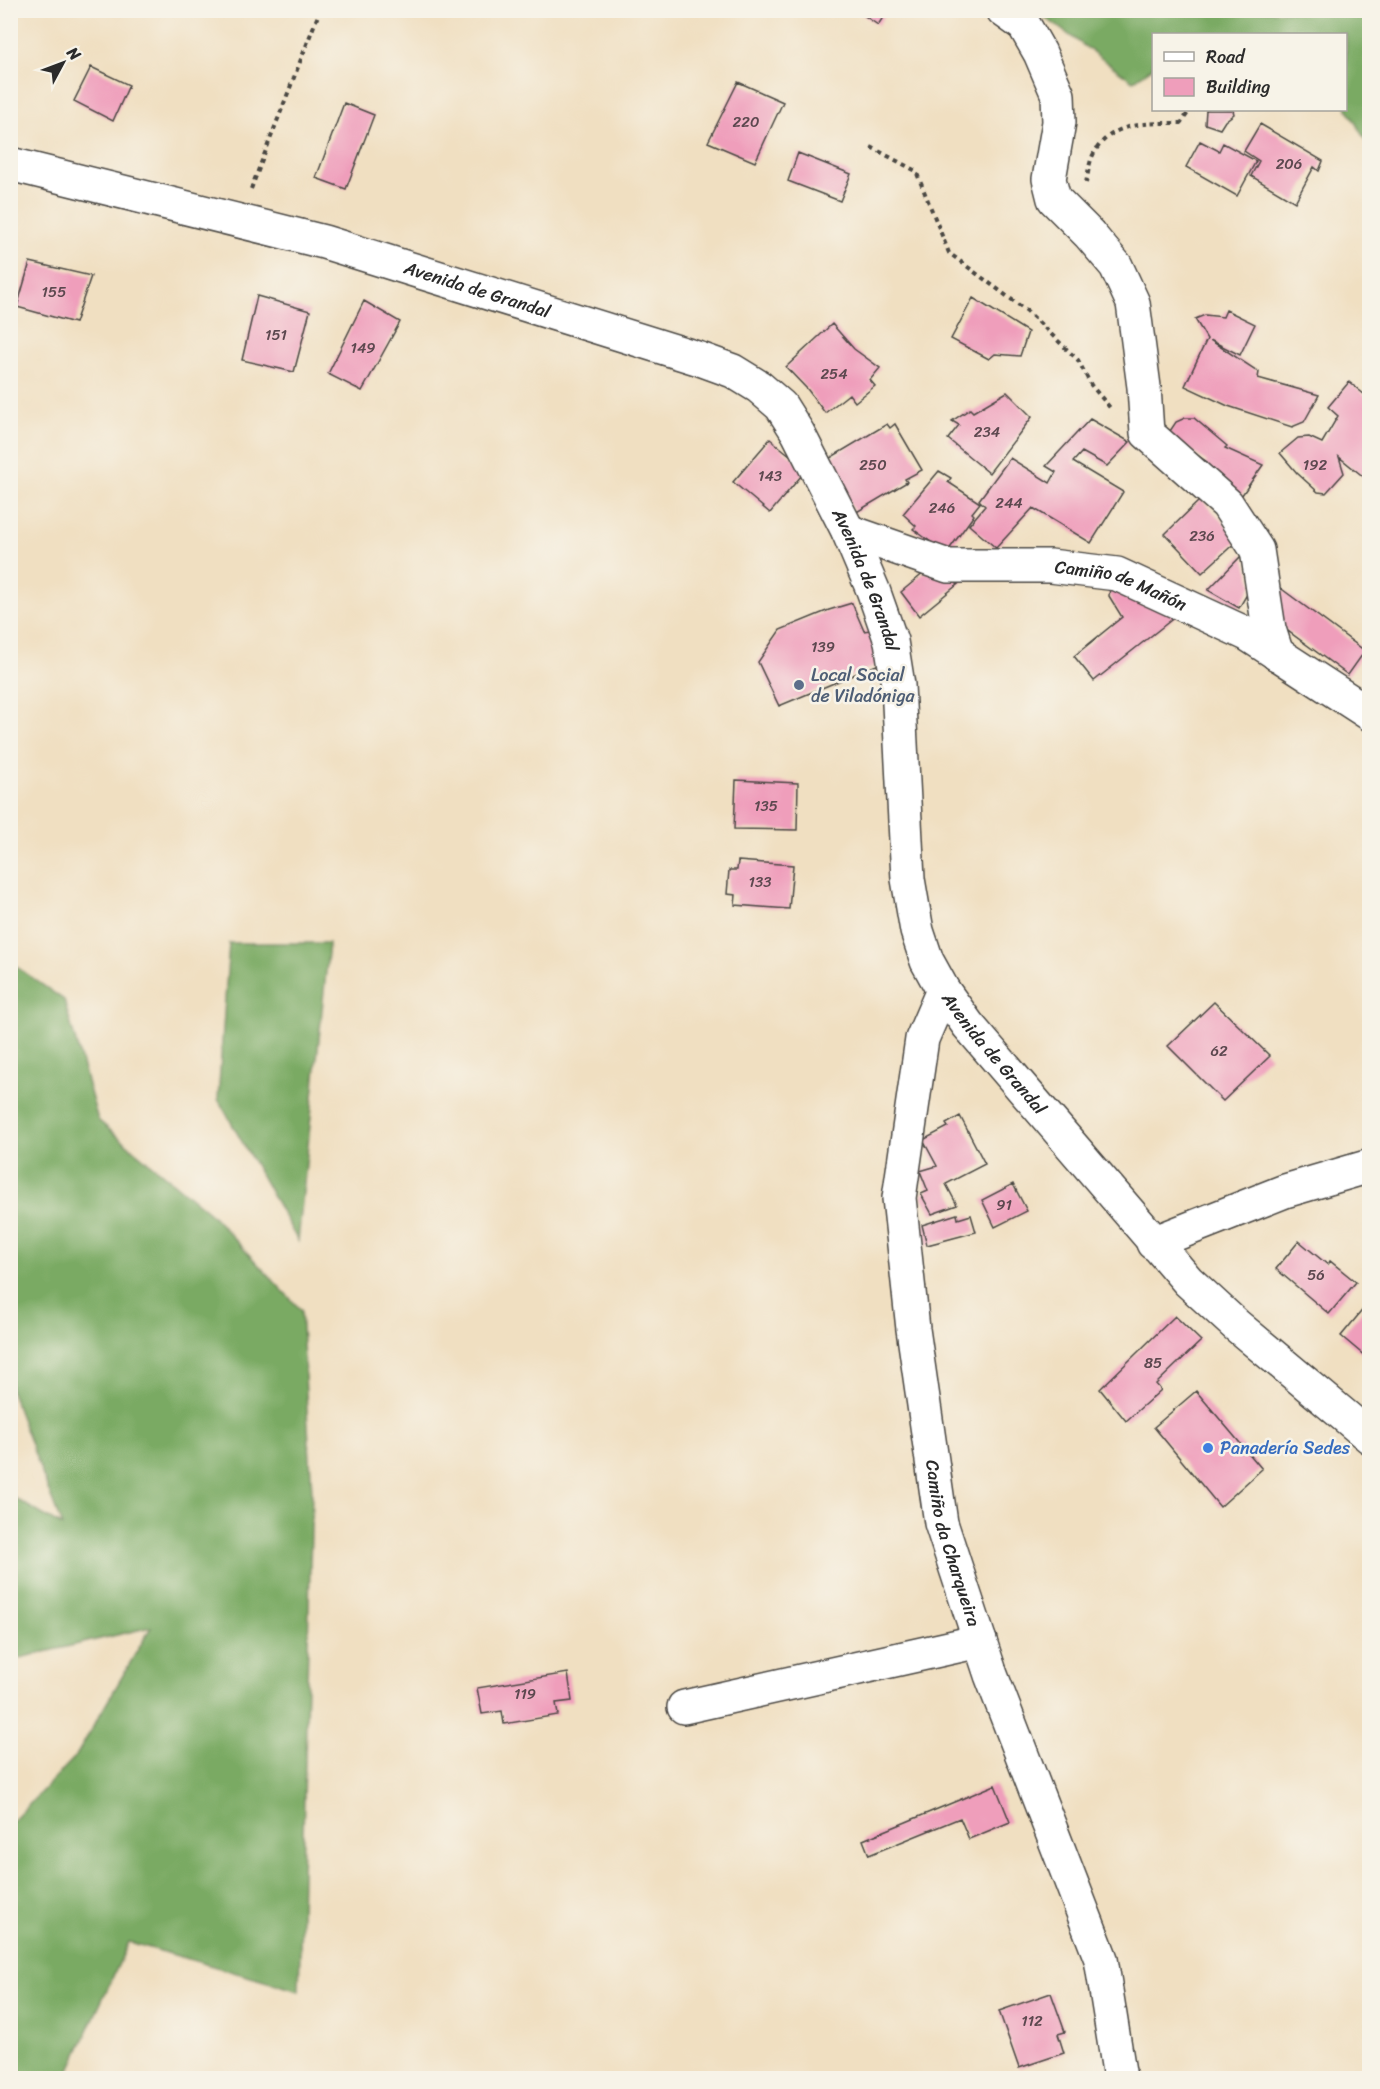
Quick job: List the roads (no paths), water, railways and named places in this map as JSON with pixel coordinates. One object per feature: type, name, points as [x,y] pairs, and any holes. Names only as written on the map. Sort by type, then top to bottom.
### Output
[{"type":"street","points":[[1003,10],[1024,25],[1040,53],[1058,95],[1059,122],[1049,179],[1054,199],[1089,234],[1116,266],[1133,303],[1144,387],[1147,433],[1227,504],[1257,550],[1269,629],[1277,654]]},
{"type":"street","name":"Avenida de Grandal","points":[[10,164],[324,242],[700,358],[734,371],[759,387],[781,406],[798,433],[848,531],[873,590],[891,641],[898,685],[908,879],[917,931],[927,961],[943,990],[968,1025],[1188,1281],[1236,1325],[1370,1437]]},
{"type":"street","name":"Camiño de Mañón","points":[[848,531],[948,566],[1050,566],[1117,574],[1247,634],[1370,714]]},
{"type":"street","name":"Camiño da Charqueira","points":[[943,990],[922,1039],[899,1198],[913,1329],[941,1524],[980,1641],[1101,1959],[1120,2079]]},
{"type":"street","points":[[1153,1243],[1285,1191],[1370,1166]]},
{"type":"street","points":[[684,1707],[980,1641]]},
{"type":"place","name":"Local Social de Viladóniga","points":[[799,685]]},
{"type":"place","name":"Panadería Sedes","points":[[1208,1448]]}]
